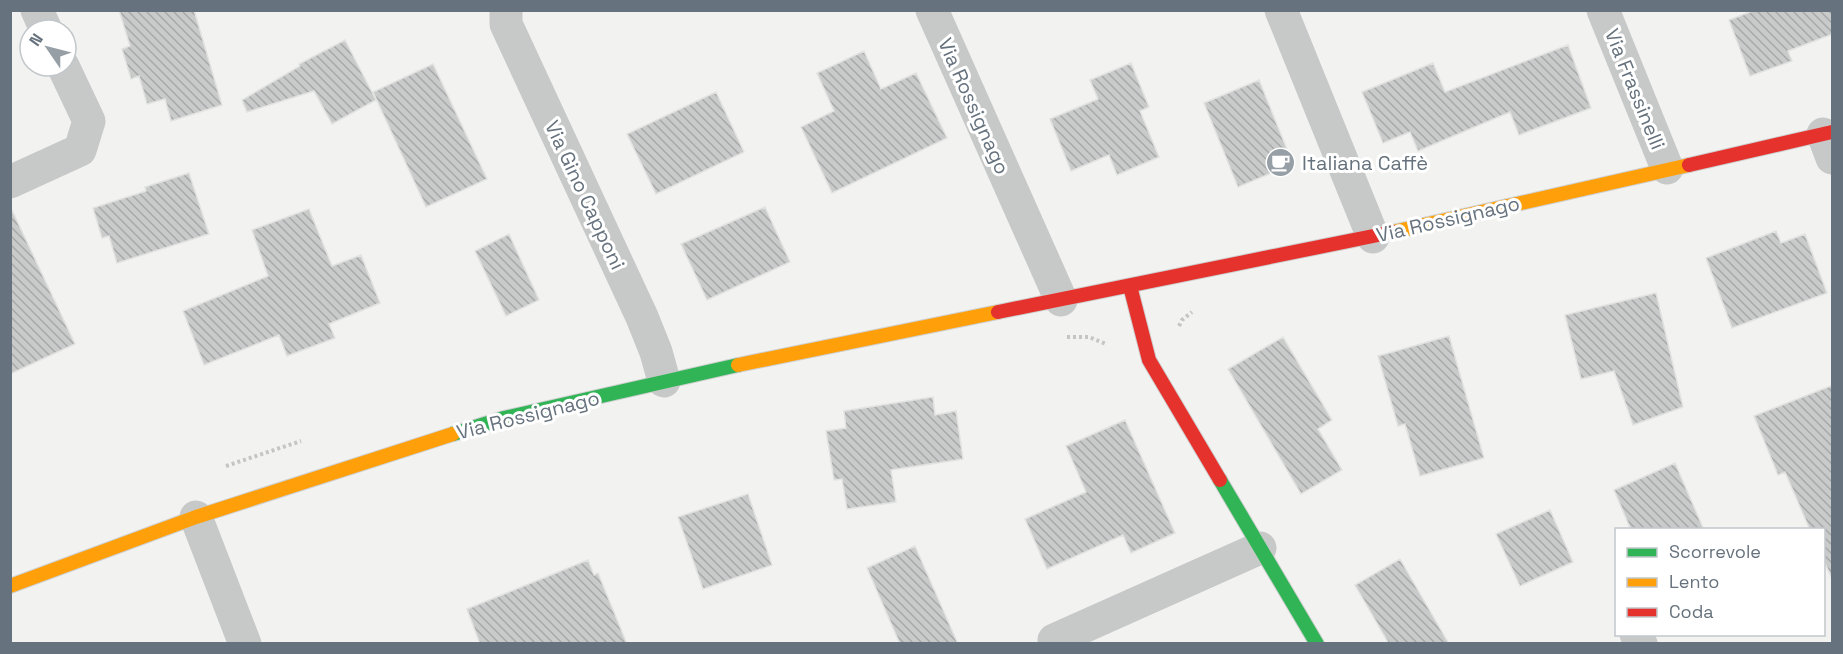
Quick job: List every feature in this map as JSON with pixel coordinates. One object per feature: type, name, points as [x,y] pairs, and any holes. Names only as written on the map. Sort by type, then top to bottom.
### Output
[{"type":"street","name":"Via Gino Capponi","points":[[506,10],[506,24],[642,317],[656,352],[664,381]]},
{"type":"street","name":"Via Rossignago","points":[[932,10],[1061,300]]},
{"type":"street","points":[[1281,10],[1373,237]]},
{"type":"street","name":"Via Frassinelli","points":[[1603,10],[1667,168]]},
{"type":"street","points":[[10,183],[80,150],[89,121],[69,78]]},
{"type":"street","name":"Via Rossignago","points":[[10,586],[196,517],[504,418],[856,340],[1373,237],[1667,168],[1829,141]]},
{"type":"street","points":[[1130,286],[1149,360],[1317,644]]},
{"type":"street","points":[[196,517],[245,644]]},
{"type":"street","points":[[1054,640],[1260,548]]},
{"type":"building","points":[[119,10],[194,10],[222,105],[171,121],[165,99],[147,104],[139,76],[131,79],[122,49],[130,46]]},
{"type":"building","points":[[1755,10],[1833,10],[1833,34],[1788,51],[1792,61],[1750,76],[1729,20]]},
{"type":"building","points":[[345,40],[376,100],[332,124],[314,91],[247,112],[242,100],[300,66],[299,64]]},
{"type":"building","points":[[1568,45],[1591,108],[1519,135],[1510,112],[1418,151],[1410,132],[1383,143],[1362,92],[1433,63],[1445,92]]},
{"type":"building","points":[[864,51],[881,89],[916,73],[947,138],[832,193],[801,127],[834,111],[817,73]]},
{"type":"building","points":[[1131,63],[1149,107],[1140,111],[1159,157],[1117,175],[1109,155],[1071,171],[1050,119],[1098,99],[1090,80]]},
{"type":"building","points":[[433,64],[487,179],[426,207],[373,92]]},
{"type":"building","points":[[1259,80],[1293,164],[1238,187],[1204,103]]},
{"type":"building","points":[[716,92],[744,152],[656,194],[627,134]]},
{"type":"building","points":[[189,173],[209,234],[117,263],[109,236],[102,238],[93,208],[146,191],[145,187]]},
{"type":"building","points":[[10,206],[75,344],[10,374]]},
{"type":"building","points":[[765,207],[790,262],[707,300],[681,244]]},
{"type":"building","points":[[309,209],[332,266],[361,255],[380,303],[329,324],[335,338],[287,356],[279,335],[204,365],[183,311],[268,276],[252,230]]},
{"type":"building","points":[[1776,231],[1781,243],[1805,234],[1827,293],[1732,328],[1706,258]]},
{"type":"building","points":[[509,234],[539,300],[506,316],[475,251]]},
{"type":"building","points":[[1656,293],[1683,407],[1633,425],[1614,371],[1581,379],[1565,315]]},
{"type":"building","points":[[1449,336],[1484,458],[1420,476],[1405,424],[1398,426],[1378,356]]},
{"type":"building","points":[[1283,337],[1332,420],[1318,429],[1342,470],[1301,494],[1228,369]]},
{"type":"building","points":[[1833,385],[1833,581],[1825,563],[1825,528],[1809,528],[1785,472],[1778,475],[1754,416]]},
{"type":"building","points":[[933,397],[935,415],[956,411],[963,459],[891,470],[896,502],[847,509],[842,479],[834,480],[826,431],[846,428],[844,411]]},
{"type":"building","points":[[1125,420],[1175,533],[1131,553],[1123,535],[1047,569],[1025,519],[1086,492],[1066,446]]},
{"type":"building","points":[[1675,463],[1703,528],[1630,528],[1614,490]]},
{"type":"building","points":[[748,494],[772,565],[703,589],[678,517]]},
{"type":"building","points":[[1550,510],[1573,562],[1520,586],[1496,534]]},
{"type":"building","points":[[915,546],[958,644],[900,644],[867,568]]},
{"type":"building","points":[[1400,559],[1449,644],[1389,644],[1355,585]]},
{"type":"building","points":[[588,560],[594,575],[598,573],[627,644],[480,644],[467,609]]},
{"type":"traffic: fast","points":[[453,434],[504,418],[738,365]]},
{"type":"traffic: fast","points":[[1220,480],[1317,644]]},
{"type":"traffic: slow","points":[[1393,232],[1689,165]]},
{"type":"traffic: slow","points":[[738,365],[998,312]]},
{"type":"traffic: slow","points":[[10,586],[196,517],[453,434]]},
{"type":"traffic: jam","points":[[1689,165],[1832,132]]},
{"type":"traffic: jam","points":[[998,312],[1393,232]]},
{"type":"traffic: jam","points":[[1130,286],[1149,360],[1220,480]]},
{"type":"place","name":"Italiana Caffè","points":[[1281,163]]}]
